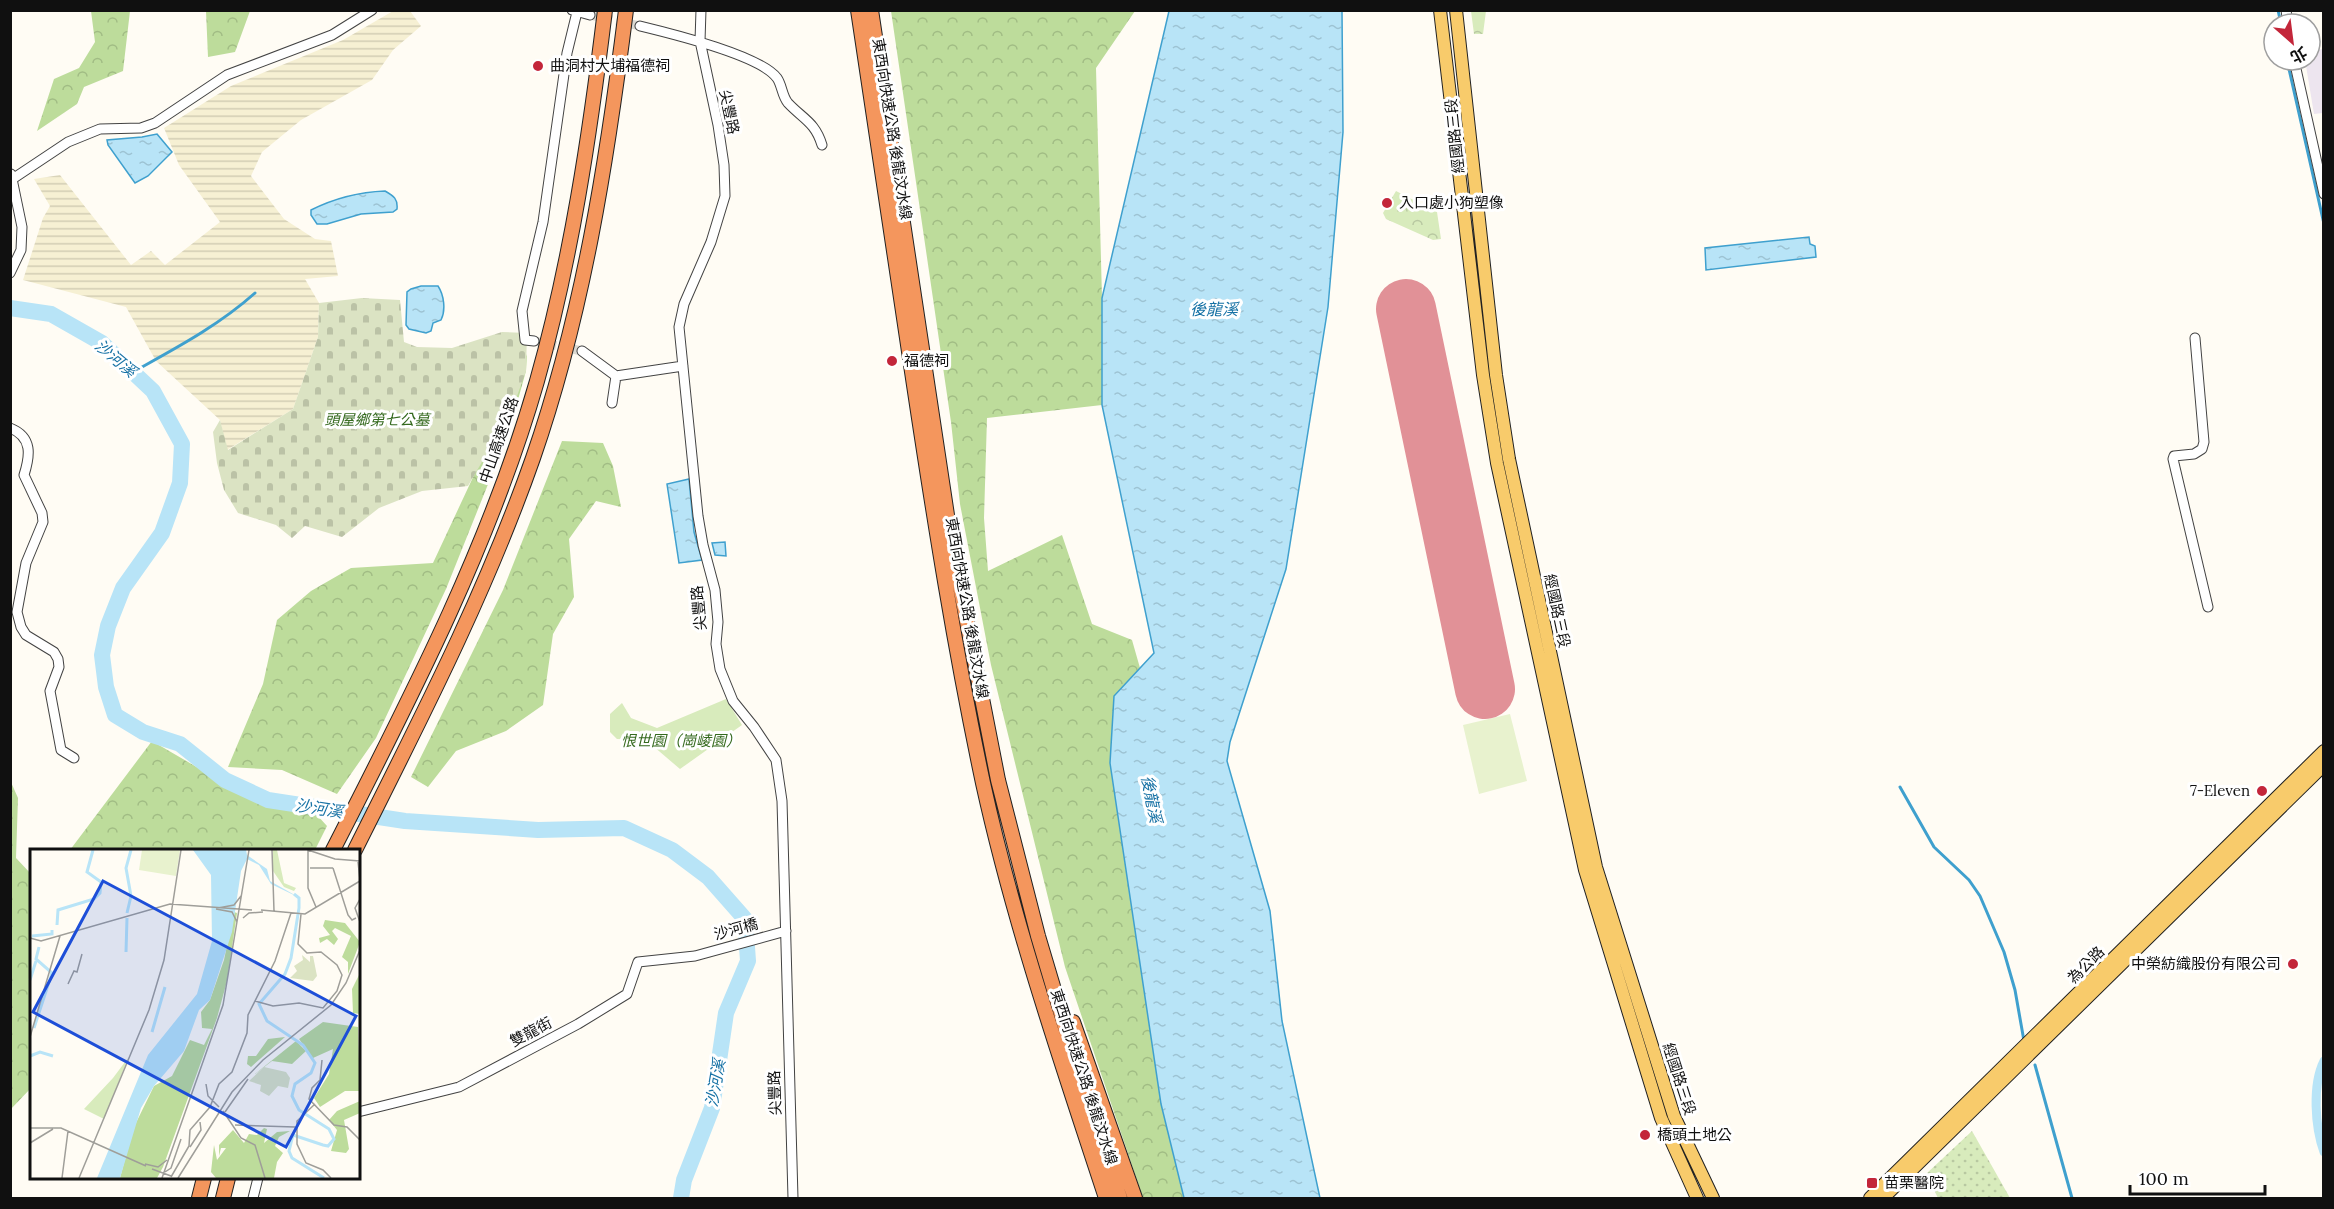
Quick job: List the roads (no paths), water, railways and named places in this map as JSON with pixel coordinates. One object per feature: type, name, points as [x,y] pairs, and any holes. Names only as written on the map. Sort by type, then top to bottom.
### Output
[{"type":"highway","name":"中山高速公路","points":[[334,849],[427,661],[476,550],[537,382],[565,264],[580,182],[605,10]]},
{"type":"highway","points":[[356,849],[469,620],[504,536],[556,386],[598,198],[626,10]]},
{"type":"highway","name":"東西向快速公路 後龍汶水線","points":[[858,10],[952,624],[984,784],[1017,915],[1049,1025],[1106,1198]]},
{"type":"highway","name":"東西向快速公路 後龍汶水線","points":[[871,10],[950,535],[998,780],[1038,936],[1080,1077],[1120,1198]]},
{"type":"highway","points":[[1038,936],[1057,977],[1135,1198]]},
{"type":"highway","points":[[1049,1025],[1055,1060],[1099,1198]]},
{"type":"highway","points":[[199,1198],[204,1179]]},
{"type":"highway","points":[[223,1198],[228,1179]]},
{"type":"main road","name":"經國路三段","points":[[1440,10],[1483,375],[1497,463],[1585,870],[1661,1118],[1697,1198]]},
{"type":"main road","name":"經國路三段","points":[[1456,10],[1496,375],[1506,438],[1594,855],[1674,1116],[1713,1198]]},
{"type":"main road","name":"為公路","points":[[1870,1198],[2324,752]]},
{"type":"main road","name":"為公路","points":[[1883,1198],[2324,765]]},
{"type":"street","points":[[10,273],[21,250],[22,227],[12,175],[68,142],[100,129],[141,128],[155,123],[227,75],[332,35],[372,10]]},
{"type":"street","name":"尖豐路","points":[[701,10],[700,41],[718,124],[724,165],[725,196],[711,242],[684,304],[679,327],[698,516],[715,590],[718,622],[716,644],[720,669],[733,701],[776,760],[782,801],[793,1198]]},
{"type":"street","points":[[534,341],[525,340],[522,311],[543,222],[575,11],[590,15]]},
{"type":"street","points":[[640,26],[700,41],[759,65],[777,77],[786,101],[817,129],[822,144]]},
{"type":"street","points":[[2297,72],[2324,194]]},
{"type":"street","points":[[2194,338],[2204,442],[2201,450],[2194,454],[2174,456],[2173,459],[2208,607]]},
{"type":"street","points":[[582,351],[616,376],[683,366]]},
{"type":"street","points":[[612,404],[616,376]]},
{"type":"street","points":[[10,428],[19,432],[28,445],[29,460],[24,476],[42,513],[43,522],[26,563],[17,612],[26,635],[54,652],[58,659],[59,667],[50,691],[61,750],[74,758]]},
{"type":"street","name":"沙河橋","points":[[695,956],[786,930]]},
{"type":"street","name":"雙龍街","points":[[360,1112],[459,1087],[578,1024],[627,994],[638,962],[695,956]]},
{"type":"street","points":[[253,1198],[258,1179]]},
{"type":"water","name":"後龍溪","points":[[1169,11],[1342,11],[1343,132],[1328,307],[1286,569],[1230,742],[1227,761],[1270,911],[1282,1021],[1320,1198],[1184,1198],[1161,1104],[1110,763],[1114,696],[1154,653],[1102,405],[1102,298]]},
{"type":"water","points":[[157,134],[172,152],[148,176],[135,183],[108,145],[107,140]]},
{"type":"water","points":[[385,191],[396,200],[397,209],[393,212],[361,214],[327,224],[317,224],[311,215],[311,210],[338,199],[356,194]]},
{"type":"water","points":[[1809,237],[1810,244],[1815,246],[1816,257],[1706,270],[1705,248]]},
{"type":"water","points":[[421,286],[438,286],[444,303],[441,320],[433,323],[431,331],[426,333],[409,329],[406,325],[407,292]]},
{"type":"water","points":[[689,479],[694,532],[702,560],[679,563],[667,484]]},
{"type":"water","points":[[725,542],[726,556],[715,555],[712,543]]},
{"type":"waterway","points":[[2290,72],[2324,224]]},
{"type":"waterway","points":[[133,372],[211,326],[255,293]]},
{"type":"waterway","name":"沙河溪","points":[[10,308],[51,314],[102,343],[153,391],[182,444],[180,483],[162,533],[123,588],[108,626],[102,655],[106,687],[115,715],[143,732],[180,744],[225,780],[268,800],[405,821],[538,830],[624,828],[672,850],[708,877],[745,919],[748,961],[726,1013],[712,1108],[684,1180],[681,1198]]},
{"type":"waterway","points":[[1900,787],[1934,847],[1969,880],[1980,896],[2004,952],[2015,990],[2024,1041]]},
{"type":"waterway","points":[[2324,1061],[2316,1094],[2317,1119],[2324,1152]]},
{"type":"waterway","points":[[2035,1065],[2072,1198]]},
{"type":"tunnel","points":[[590,15],[640,26]]},
{"type":"tunnel","points":[[534,341],[582,351]]},
{"type":"place","name":"曲洞村大埔福德祠","points":[[538,66]]},
{"type":"place","name":"入口處小狗塑像","points":[[1387,203]]},
{"type":"place","name":"福德祠","points":[[892,361]]},
{"type":"place","name":"7-Eleven","points":[[2262,791]]},
{"type":"place","name":"中榮紡織股份有限公司","points":[[2293,964]]},
{"type":"place","name":"橋頭土地公","points":[[1645,1135]]},
{"type":"place","name":"苗栗醫院","points":[[1872,1183]]},
{"type":"park label","name":"頭屋鄉第七公墓","points":[[377,420]]},
{"type":"park label","name":"恨世園（崗崚園）","points":[[681,741]]}]
